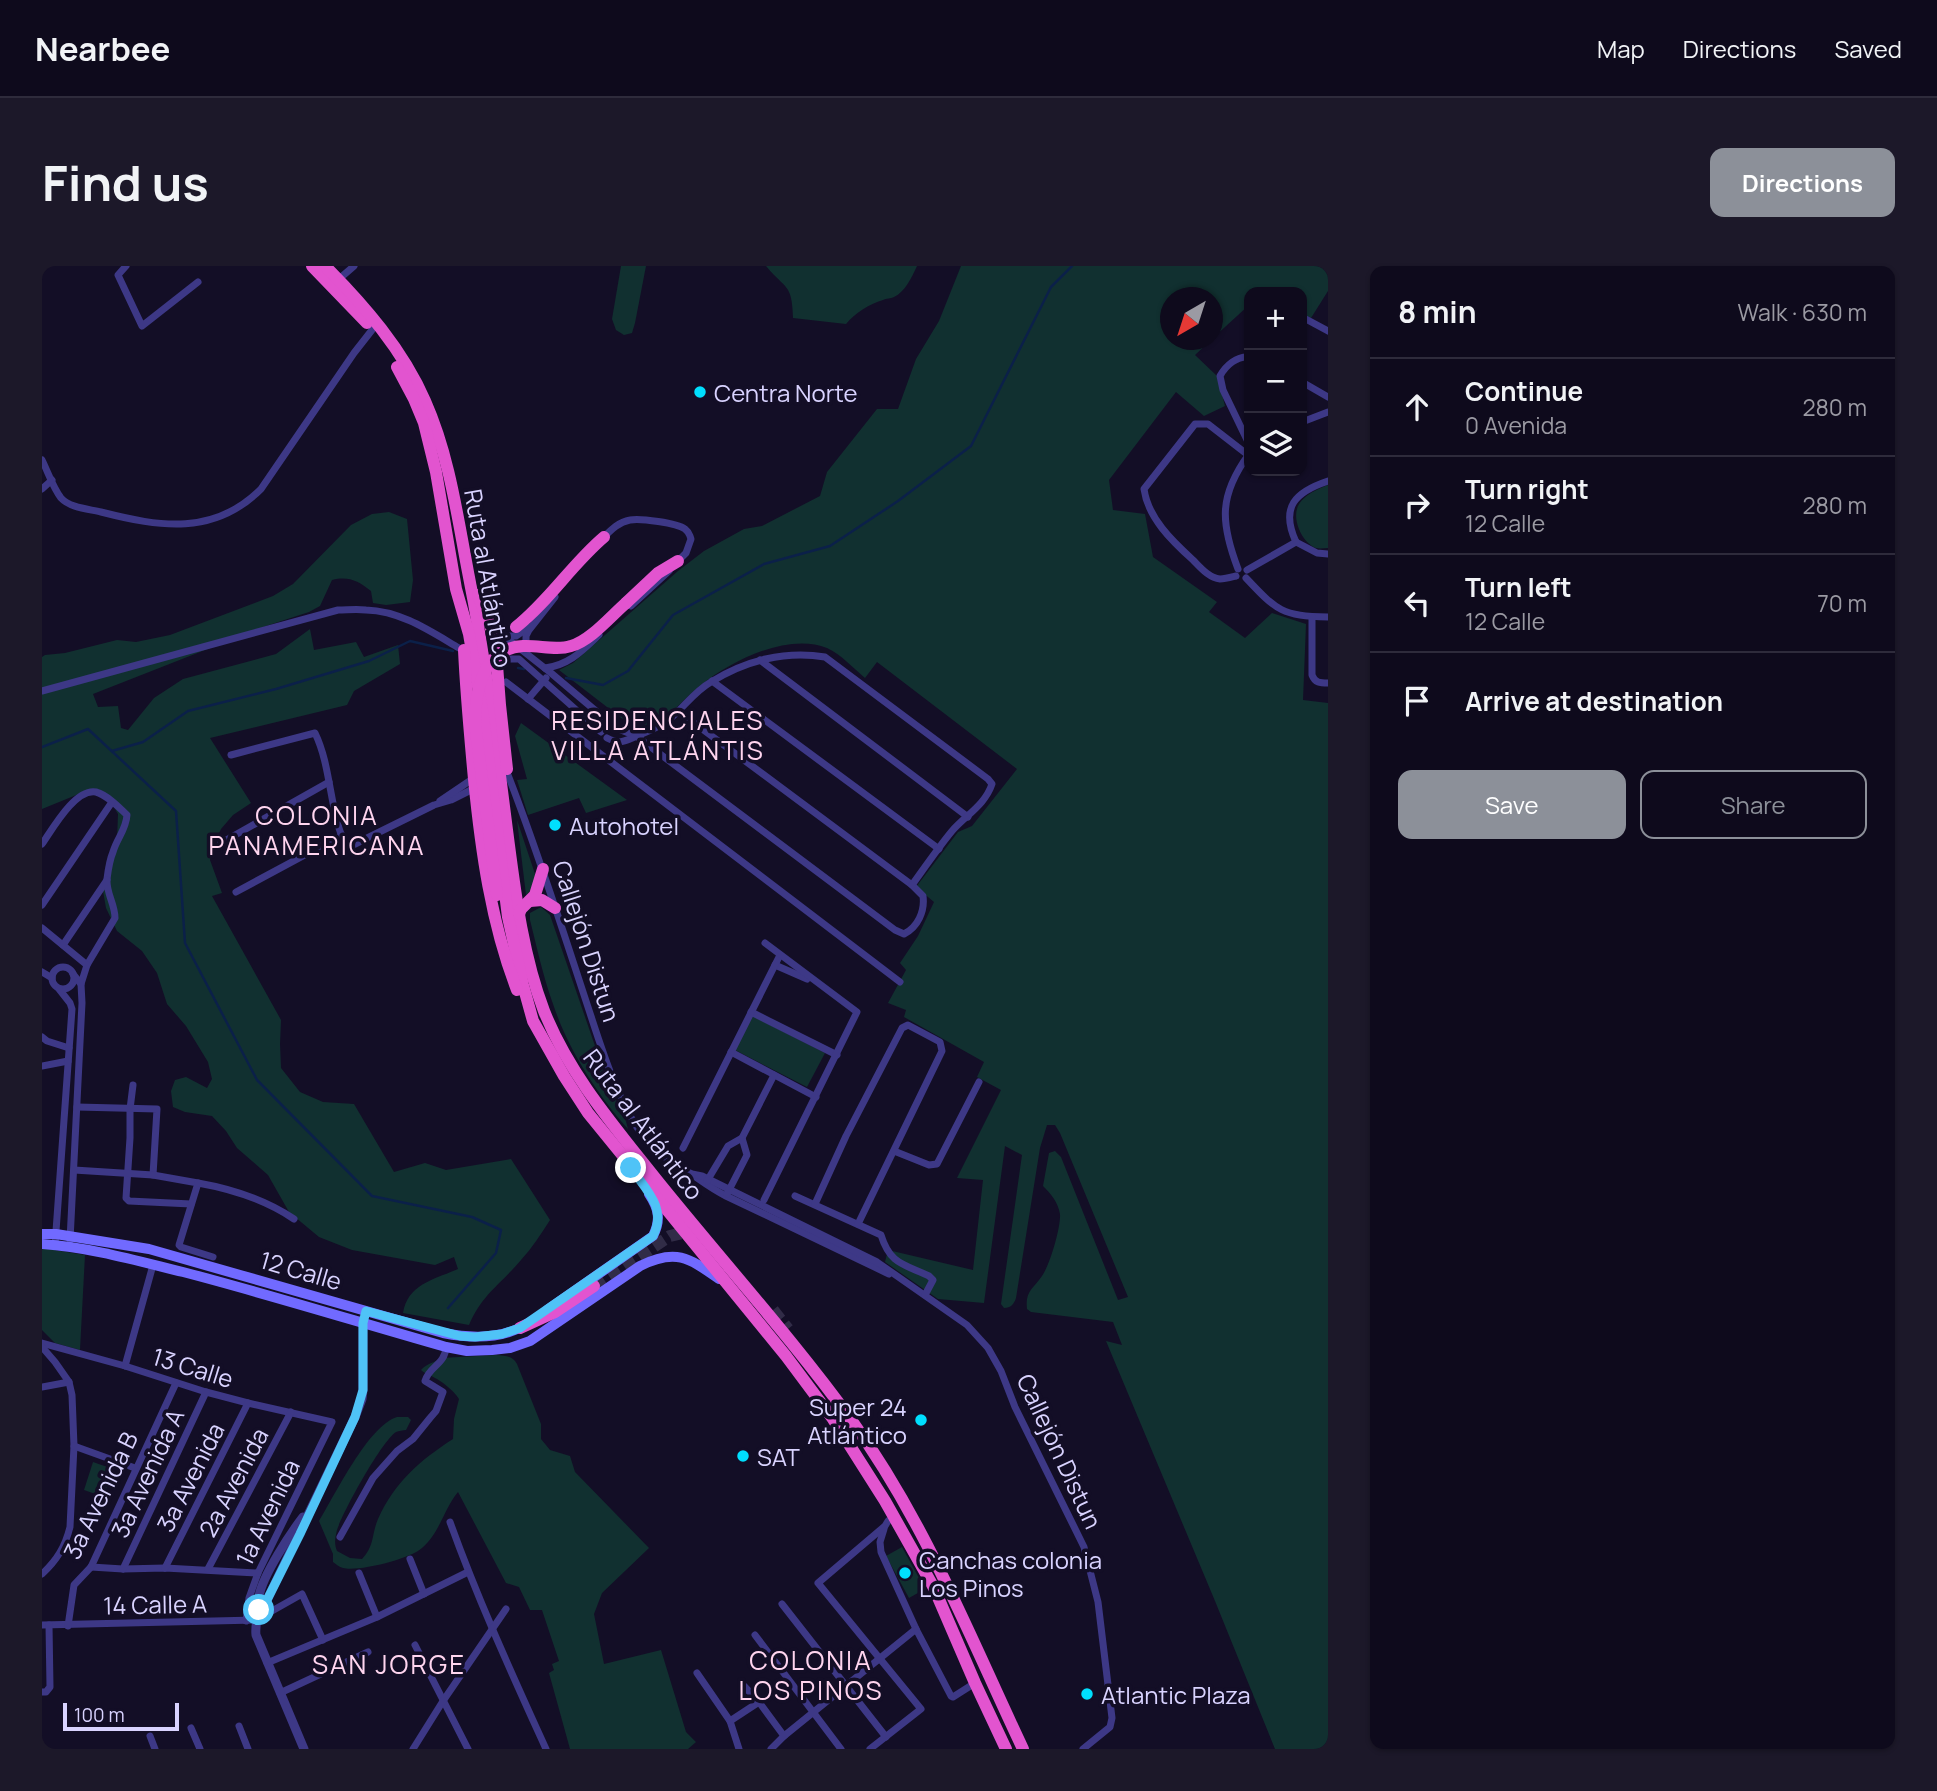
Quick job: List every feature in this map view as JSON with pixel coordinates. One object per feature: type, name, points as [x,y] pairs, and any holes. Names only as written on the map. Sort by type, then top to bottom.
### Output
[{"type":"highway","name":"Ruta al Atlántico","points":[[312,266],[372,330],[398,368],[424,423],[441,497],[456,589],[469,634],[483,716],[508,917],[533,1021],[588,1113],[786,1356],[824,1407],[886,1501],[934,1588],[1006,1749]]},
{"type":"highway","name":"Ruta al Atlántico","points":[[325,266],[379,325],[424,397],[439,436],[468,568],[487,678],[514,888],[527,955],[546,1014],[563,1050],[598,1106],[843,1410],[876,1457],[929,1547],[1023,1749]]},
{"type":"highway","points":[[424,423],[439,468],[464,593],[471,613]]},
{"type":"highway","points":[[516,627],[604,537]]},
{"type":"highway","points":[[495,914],[497,895],[475,723],[480,678],[492,661],[511,648],[566,647],[581,642],[658,573],[678,561]]},
{"type":"highway","points":[[468,568],[495,638],[498,657],[517,867],[514,888]]},
{"type":"highway","points":[[456,589],[464,648],[467,713],[481,845],[495,914],[516,987],[533,1021]]},
{"type":"highway","points":[[519,914],[539,888],[543,869]]},
{"type":"highway","points":[[530,901],[542,900],[555,908]]},
{"type":"highway","points":[[520,1328],[555,1312],[594,1286]]},
{"type":"highway","points":[[788,1329],[838,1390],[843,1410]]},
{"type":"main road","name":"12 Calle","points":[[69,1242],[149,1249],[443,1333],[475,1337],[502,1334],[520,1328],[653,1236],[658,1226],[654,1200],[631,1168]]},
{"type":"main road","name":"12 Calle","points":[[42,1234],[250,1289],[446,1347],[479,1351],[520,1345],[544,1333],[655,1258],[686,1258],[724,1282]]},
{"type":"main road","name":"12 Calle","points":[[42,1244],[55,1239]]},
{"type":"main road","points":[[475,1337],[488,1340],[512,1338],[520,1345]]},
{"type":"street","points":[[126,266],[118,275],[142,326],[198,282]]},
{"type":"street","points":[[339,279],[354,266]]},
{"type":"street","points":[[1307,320],[1328,331]]},
{"type":"street","points":[[42,460],[61,498],[74,506],[165,525],[194,524],[228,513],[250,500],[261,489],[372,330]]},
{"type":"street","points":[[1244,358],[1225,368],[1220,376],[1223,390],[1244,434]]},
{"type":"street","points":[[1307,385],[1328,397]]},
{"type":"street","points":[[1307,420],[1328,412]]},
{"type":"street","points":[[1237,573],[1221,579],[1206,573],[1173,542],[1145,499],[1144,489],[1195,425],[1200,423],[1208,424],[1244,450]]},
{"type":"street","points":[[1244,461],[1228,491],[1225,513],[1228,544],[1237,573],[1242,580],[1296,542]]},
{"type":"street","points":[[42,489],[52,480]]},
{"type":"street","points":[[1328,481],[1308,488],[1298,497],[1289,512],[1290,530],[1296,542],[1317,553],[1328,554]]},
{"type":"street","points":[[528,655],[525,643],[528,630],[604,537],[618,524],[637,519],[676,525],[689,533],[690,546],[678,561],[573,659],[548,671],[528,699]]},
{"type":"street","points":[[1247,574],[1268,602],[1280,611],[1328,617]]},
{"type":"street","points":[[42,691],[338,610],[368,610],[398,615],[459,648]]},
{"type":"street","points":[[1312,617],[1312,675],[1318,683],[1328,683]]},
{"type":"street","points":[[489,621],[615,728],[636,736],[895,930],[904,934],[910,931],[922,915],[925,905],[923,896],[912,884],[678,711]]},
{"type":"street","points":[[504,636],[516,636],[532,625]]},
{"type":"street","points":[[497,669],[506,659],[519,659],[606,736],[620,743],[662,724],[699,690],[744,666],[760,660],[791,655],[811,654],[825,657],[992,784],[989,792],[968,817],[954,828],[912,884]]},
{"type":"street","points":[[760,660],[968,817]]},
{"type":"street","points":[[712,681],[939,849]]},
{"type":"street","points":[[506,682],[901,982]]},
{"type":"street","points":[[606,736],[616,735],[615,728]]},
{"type":"street","points":[[231,755],[315,733],[342,835],[346,847],[349,848],[434,805],[448,794],[475,783]]},
{"type":"street","name":"Callejón Distun","points":[[508,775],[624,1105],[648,1143],[669,1161],[692,1174],[702,1176],[707,1183],[905,1281],[967,1325],[988,1348],[1084,1547],[1098,1602],[1112,1718],[1110,1727],[1083,1749]]},
{"type":"street","points":[[221,843],[329,782]]},
{"type":"street","points":[[42,844],[68,806],[93,792],[113,802],[127,815],[127,824],[113,852],[107,880],[115,918],[80,984],[82,1003],[69,1242]]},
{"type":"street","points":[[42,905],[113,802]]},
{"type":"street","points":[[236,892],[342,835]]},
{"type":"street","points":[[63,945],[107,880]]},
{"type":"street","points":[[42,928],[88,965]]},
{"type":"street","points":[[764,1200],[858,1012],[765,943]]},
{"type":"street","points":[[683,1148],[780,955]]},
{"type":"street","points":[[775,965],[821,985]]},
{"type":"street","points":[[55,1239],[72,1009],[54,985],[54,972],[62,967],[69,969],[80,984]]},
{"type":"street","points":[[42,972],[52,978]]},
{"type":"street","points":[[59,989],[70,987],[73,974]]},
{"type":"street","points":[[751,1012],[837,1055]]},
{"type":"street","points":[[815,1204],[846,1136],[902,1028],[908,1025],[940,1042],[942,1047],[858,1224]]},
{"type":"street","points":[[42,1037],[69,1048]]},
{"type":"street","points":[[731,1052],[816,1097]]},
{"type":"street","points":[[42,1066],[68,1061]]},
{"type":"street","points":[[707,1183],[728,1146],[742,1138],[774,1075]]},
{"type":"street","points":[[894,1151],[929,1165],[937,1164],[979,1082]]},
{"type":"street","points":[[133,1085],[126,1198],[128,1201],[191,1204]]},
{"type":"street","points":[[77,1107],[157,1110],[153,1175]]},
{"type":"street","points":[[727,1193],[747,1156],[742,1138]]},
{"type":"street","points":[[74,1170],[153,1175],[220,1187],[257,1200],[294,1219]]},
{"type":"street","points":[[198,1183],[180,1246],[213,1257]]},
{"type":"street","points":[[795,1196],[881,1235],[886,1251],[894,1259],[933,1280],[925,1295]]},
{"type":"street","points":[[125,1366],[153,1265]]},
{"type":"street","points":[[251,1620],[259,1610],[259,1596],[275,1560],[293,1529],[311,1508],[355,1417],[362,1398],[363,1323],[366,1311]]},
{"type":"street","points":[[42,1345],[69,1382],[74,1446],[70,1527],[61,1552],[45,1567],[42,1574]]},
{"type":"street","name":"13 Calle","points":[[42,1345],[125,1366],[248,1404],[331,1420],[332,1424]]},
{"type":"street","points":[[340,1537],[373,1478],[397,1451],[413,1439],[436,1411],[443,1392],[425,1381],[425,1378],[444,1358],[446,1347]]},
{"type":"street","points":[[42,1387],[69,1382]]},
{"type":"street","name":"3a Avenida B","points":[[68,1626],[74,1586],[91,1567],[176,1383]]},
{"type":"street","name":"3a Avenida A","points":[[123,1569],[206,1392]]},
{"type":"street","name":"3a Avenida","points":[[165,1568],[248,1404]]},
{"type":"street","name":"2a Avenida","points":[[208,1569],[291,1412]]},
{"type":"street","name":"1a Avenida","points":[[251,1620],[249,1598],[258,1573],[332,1424]]},
{"type":"street","points":[[74,1446],[135,1468]]},
{"type":"street","points":[[450,1522],[492,1631],[546,1749]]},
{"type":"street","points":[[870,1749],[921,1709],[818,1583],[886,1524],[879,1547],[916,1629],[951,1696],[975,1684]]},
{"type":"street","points":[[410,1559],[424,1594]]},
{"type":"street","points":[[91,1567],[208,1569],[258,1573]]},
{"type":"street","points":[[267,1663],[377,1618],[468,1572]]},
{"type":"street","points":[[359,1573],[377,1618]]},
{"type":"street","points":[[251,1620],[302,1594],[323,1640]]},
{"type":"street","points":[[782,1604],[886,1737]]},
{"type":"street","points":[[413,1749],[506,1609]]},
{"type":"street","points":[[251,1620],[304,1749]]},
{"type":"street","name":"14 Calle A","points":[[46,1625],[251,1620]]},
{"type":"street","points":[[42,1692],[50,1688],[46,1662],[46,1625]]},
{"type":"street","points":[[771,1749],[916,1629]]},
{"type":"street","points":[[755,1635],[841,1749]]},
{"type":"street","points":[[415,1645],[468,1749]]},
{"type":"street","points":[[280,1693],[368,1652]]},
{"type":"street","points":[[697,1673],[730,1721],[739,1749]]},
{"type":"street","points":[[744,1686],[784,1736]]},
{"type":"street","points":[[730,1721],[759,1702]]},
{"type":"street","points":[[239,1726],[248,1749]]},
{"type":"street","points":[[191,1728],[200,1749]]},
{"type":"street","points":[[149,1736],[155,1749]]},
{"type":"green space","points":[[621,266],[646,266],[632,333],[624,335],[616,330],[612,319]]},
{"type":"green space","points":[[766,266],[917,266],[902,292],[893,298],[868,306],[846,324],[793,318],[789,292]]},
{"type":"green space","points":[[961,266],[1328,266],[1328,291],[1311,318],[1307,316],[1307,287],[1244,287],[1244,310],[1223,329],[1223,287],[1160,287],[1160,350],[1200,350],[1195,355],[1217,376],[1225,406],[1204,416],[1176,392],[1109,480],[1113,510],[1145,514],[1153,557],[1217,602],[1209,612],[1245,638],[1272,613],[1306,624],[1303,700],[1328,703],[1328,1749],[1275,1749],[1106,1341],[1122,1345],[1113,1322],[1031,1312],[1027,1309],[1028,1294],[1045,1271],[1059,1228],[1058,1206],[1043,1186],[1049,1153],[1055,1151],[1061,1157],[1118,1300],[1128,1297],[1055,1125],[1047,1125],[1040,1148],[1016,1298],[1012,1305],[1004,1308],[1001,1304],[1022,1155],[1005,1146],[984,1303],[938,1299],[885,1262],[888,1250],[973,1270],[983,1180],[957,1178],[1001,1090],[977,1077],[984,1062],[904,1017],[906,1010],[888,1003],[906,970],[900,963],[918,936],[934,902],[916,887],[958,832],[972,826],[1017,769],[877,662],[865,678],[832,651],[812,644],[778,646],[744,659],[713,676],[657,722],[645,726],[629,724],[559,670],[573,663],[704,551],[744,529],[762,526],[820,496],[827,472],[877,409],[898,409],[916,359],[939,321]]},
{"type":"green space","points":[[1328,485],[1328,548],[1318,548],[1303,537],[1296,514],[1305,497]]},
{"type":"green space","points":[[389,512],[407,519],[413,580],[410,602],[386,605],[373,603],[371,591],[362,584],[348,579],[332,580],[320,606],[309,612],[266,626],[93,694],[98,707],[118,706],[121,728],[128,730],[154,698],[183,679],[276,654],[310,629],[314,650],[356,642],[364,657],[398,645],[400,664],[354,691],[347,705],[210,738],[251,803],[233,815],[221,829],[213,846],[210,860],[222,893],[212,896],[281,1020],[281,1068],[300,1092],[323,1102],[354,1104],[394,1172],[425,1163],[446,1170],[511,1159],[550,1220],[525,1255],[486,1297],[469,1325],[403,1313],[410,1295],[416,1289],[458,1269],[454,1257],[435,1265],[352,1250],[319,1237],[289,1212],[268,1175],[237,1148],[212,1116],[185,1112],[173,1107],[171,1091],[175,1080],[186,1077],[207,1088],[212,1079],[208,1062],[186,1026],[167,1004],[157,973],[142,951],[117,931],[106,908],[103,891],[106,865],[117,840],[118,814],[108,797],[91,789],[42,809],[42,657],[117,640],[136,642],[170,635],[273,596],[293,584],[351,525],[372,514]]},
{"type":"green space","points":[[521,723],[627,800],[586,813],[579,798],[528,815],[517,780],[527,779],[515,736]]},
{"type":"green space","points":[[517,820],[538,883],[526,895]]},
{"type":"green space","points":[[541,907],[550,915],[605,1075],[628,1129],[584,1070],[559,1021],[530,920],[530,913]]},
{"type":"green space","points":[[753,1016],[825,1053],[807,1087],[735,1050]]},
{"type":"green space","points":[[42,1248],[85,1255],[80,1350],[55,1343],[42,1330]]},
{"type":"green space","points":[[496,1355],[511,1357],[517,1364],[541,1424],[541,1439],[550,1450],[570,1456],[575,1472],[649,1548],[602,1593],[594,1614],[604,1664],[661,1650],[686,1732],[696,1742],[688,1749],[570,1749],[549,1673],[554,1670],[552,1664],[559,1661],[542,1610],[530,1610],[519,1587],[506,1583],[458,1492],[433,1536],[416,1552],[396,1560],[360,1568],[343,1568],[333,1562],[333,1554],[319,1521],[353,1463],[375,1433],[397,1417],[408,1417],[411,1420],[406,1430],[396,1432],[381,1449],[337,1530],[337,1551],[350,1558],[362,1559],[366,1554],[378,1519],[400,1483],[419,1464],[453,1439],[459,1399],[446,1385],[421,1370],[441,1358]]},
{"type":"green space","points":[[93,1462],[113,1469],[104,1497],[84,1490]]},
{"type":"green space","name":"Canchas colonia Los Pinos","points":[[902,1547],[925,1589],[909,1598],[886,1556]]},
{"type":"waterway","points":[[566,678],[603,685],[628,671],[673,615],[764,564],[830,546],[898,501],[971,446],[1051,287],[1072,266]]},
{"type":"waterway","points":[[112,751],[143,742],[188,711],[276,689],[369,661],[410,641],[453,651]]},
{"type":"waterway","points":[[518,668],[524,669]]},
{"type":"waterway","points":[[42,747],[88,729],[176,811],[185,943],[257,1080],[372,1196],[472,1217],[501,1230],[496,1253],[448,1308]]},
{"type":"tunnel","points":[[594,1286],[670,1236],[695,1232]]},
{"type":"tunnel","points":[[773,1310],[788,1329]]},
{"type":"place","name":"Centra Norte","points":[[700,392]]},
{"type":"place","name":"Autohotel","points":[[555,825]]},
{"type":"place","name":"Super 24 Atlántico","points":[[921,1420]]},
{"type":"place","name":"SAT","points":[[743,1456]]},
{"type":"place","name":"Canchas colonia Los Pinos","points":[[905,1573]]},
{"type":"place","name":"Atlantic Plaza","points":[[1087,1694]]},
{"type":"district","name":"RESIDENCIALES VILLA ATLÁNTIS","points":[[658,735]]},
{"type":"district","name":"COLONIA PANAMERICANA","points":[[317,830]]},
{"type":"district","name":"SAN JORGE","points":[[389,1664]]},
{"type":"district","name":"COLONIA LOS PINOS","points":[[811,1675]]},
{"type":"route","points":[[259,1610],[267,1600],[300,1534],[362,1398],[363,1323],[366,1311],[460,1336],[502,1334],[520,1328],[653,1236],[659,1217],[654,1200],[631,1168]]}]
